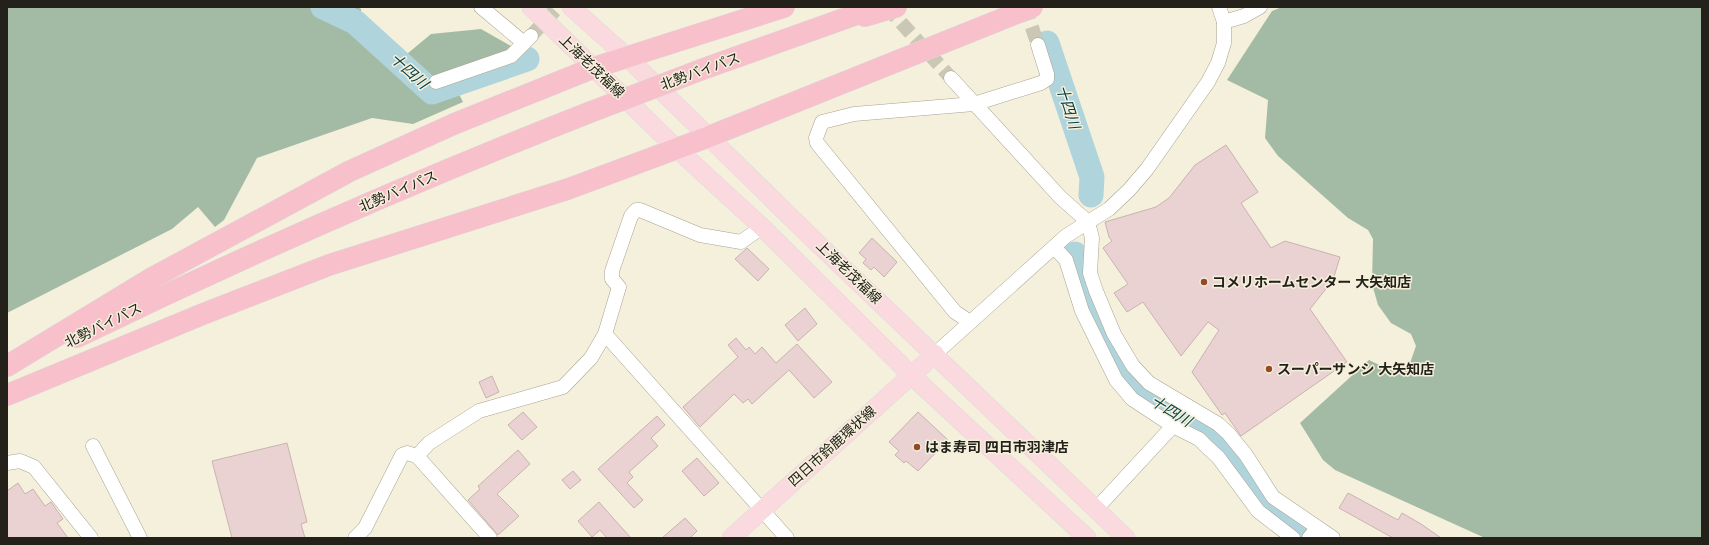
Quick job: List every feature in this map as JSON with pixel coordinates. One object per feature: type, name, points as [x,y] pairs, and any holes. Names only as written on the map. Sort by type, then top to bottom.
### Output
[{"type":"highway","points":[[7,366],[152,278],[350,171],[454,124],[593,68],[784,7]]},
{"type":"highway","name":"北勢バイパス","points":[[7,373],[158,298],[265,249],[470,160],[588,113],[877,7]]},
{"type":"highway","name":"北勢バイパス","points":[[801,34],[896,7]]},
{"type":"highway","points":[[7,394],[203,314],[329,265],[568,189],[677,149],[1032,7]]},
{"type":"main road","name":"上海老茂福線","points":[[531,7],[677,149],[762,227],[911,375],[1086,538]]},
{"type":"main road","name":"上海老茂福線","points":[[571,7],[627,57],[708,137],[1126,538]]},
{"type":"main road","name":"四日市鈴鹿環状線","points":[[731,538],[935,354]]},
{"type":"street","points":[[436,82],[511,56],[527,39],[481,7]]},
{"type":"street","points":[[935,354],[1066,236],[1109,209],[1143,174],[1208,82],[1218,63],[1224,43],[1224,22],[1219,7]]},
{"type":"street","points":[[1224,22],[1244,16],[1260,7]]},
{"type":"street","points":[[970,322],[955,312],[817,143],[816,138],[822,122],[854,114],[974,104],[1041,83],[1046,79],[1047,74],[1038,44]]},
{"type":"street","points":[[950,78],[1060,197],[1088,222],[1092,238],[1090,272],[1103,310],[1114,334],[1118,361],[1116,380],[1132,399],[1173,426],[1199,439],[1218,457],[1258,511],[1293,538]]},
{"type":"street","points":[[417,456],[429,444],[479,411],[563,387],[591,358],[605,334],[620,287],[612,280],[612,271],[631,216],[636,210],[640,210],[700,235],[742,242],[762,227]]},
{"type":"street","points":[[1054,247],[1066,260],[1082,311],[1093,338],[1118,361],[1149,383],[1218,424],[1273,497],[1314,532],[1333,538]]},
{"type":"street","points":[[605,334],[787,538]]},
{"type":"street","points":[[1096,509],[1173,426]]},
{"type":"street","points":[[1219,455],[1234,445]]},
{"type":"street","points":[[93,446],[140,538]]},
{"type":"street","points":[[355,538],[365,528],[402,455],[407,453],[417,456],[490,538]]},
{"type":"street","points":[[7,463],[20,460],[34,467],[91,538]]},
{"type":"green space","points":[[7,7],[357,7],[361,9],[361,20],[386,51],[407,54],[431,34],[481,29],[525,54],[457,90],[463,102],[413,124],[372,118],[257,158],[224,220],[215,227],[198,207],[172,229],[7,313]]},
{"type":"green space","points":[[1282,7],[1702,7],[1702,538],[1485,538],[1335,470],[1323,460],[1300,423],[1369,360],[1390,370],[1409,366],[1416,346],[1411,334],[1391,323],[1378,305],[1372,284],[1373,239],[1368,230],[1348,218],[1278,156],[1265,138],[1268,100],[1227,80],[1272,11]]},
{"type":"building","points":[[1226,145],[1258,192],[1241,203],[1271,248],[1285,241],[1340,257],[1333,280],[1310,309],[1347,362],[1241,436],[1225,413],[1222,415],[1192,372],[1219,330],[1208,322],[1181,356],[1143,302],[1127,312],[1114,293],[1128,284],[1103,248],[1112,241],[1109,237],[1105,222],[1156,207],[1169,198],[1195,165]]},
{"type":"building","points":[[872,238],[897,262],[884,277],[874,267],[871,270],[863,263],[866,259],[859,253]]},
{"type":"building","points":[[747,248],[769,269],[758,281],[735,259]]},
{"type":"building","points":[[805,308],[817,324],[798,341],[785,325]]},
{"type":"building","points":[[736,338],[746,350],[749,347],[755,354],[762,347],[776,363],[797,344],[832,382],[814,398],[789,370],[752,404],[748,399],[743,403],[734,394],[700,427],[683,407],[738,357],[728,345]]},
{"type":"building","points":[[492,376],[499,392],[486,398],[479,382]]},
{"type":"building","points":[[523,412],[537,427],[522,440],[508,425]]},
{"type":"building","points":[[918,412],[948,440],[918,471],[906,461],[904,463],[895,455],[899,451],[889,442]]},
{"type":"building","points":[[657,416],[665,425],[651,438],[658,446],[629,472],[633,477],[627,483],[643,500],[634,508],[598,469]]},
{"type":"building","points":[[287,443],[307,522],[301,524],[305,538],[232,538],[212,461]]},
{"type":"building","points":[[518,450],[530,464],[497,494],[519,516],[498,535],[468,500],[480,489],[478,486]]},
{"type":"building","points":[[697,458],[719,483],[704,496],[682,471]]},
{"type":"building","points":[[573,471],[581,480],[570,489],[562,480]]},
{"type":"building","points":[[18,483],[25,494],[33,489],[45,506],[51,502],[63,519],[57,523],[68,538],[7,538],[7,491]]},
{"type":"building","points":[[1348,493],[1398,520],[1402,513],[1441,538],[1393,538],[1339,508]]},
{"type":"building","points":[[599,502],[631,538],[607,538],[600,530],[592,537],[578,521]]},
{"type":"building","points":[[685,518],[697,531],[690,538],[662,538]]},
{"type":"waterway","name":"十四川","points":[[323,7],[355,22],[432,92],[527,59]]},
{"type":"waterway","name":"十四川","points":[[1047,43],[1092,177],[1091,195]]},
{"type":"waterway","name":"十四川","points":[[1075,254],[1093,318],[1104,340],[1127,377],[1143,394],[1217,439],[1249,478],[1265,506],[1309,538]]},
{"type":"tunnel","points":[[531,36],[558,7]]},
{"type":"tunnel","points":[[887,7],[951,78]]},
{"type":"tunnel","points":[[1025,7],[1038,45]]},
{"type":"place","name":"コメリホームセンター 大矢知店","points":[[1204,282]]},
{"type":"place","name":"スーパーサンシ 大矢知店","points":[[1269,369]]},
{"type":"place","name":"はま寿司 四日市羽津店","points":[[917,447]]}]
